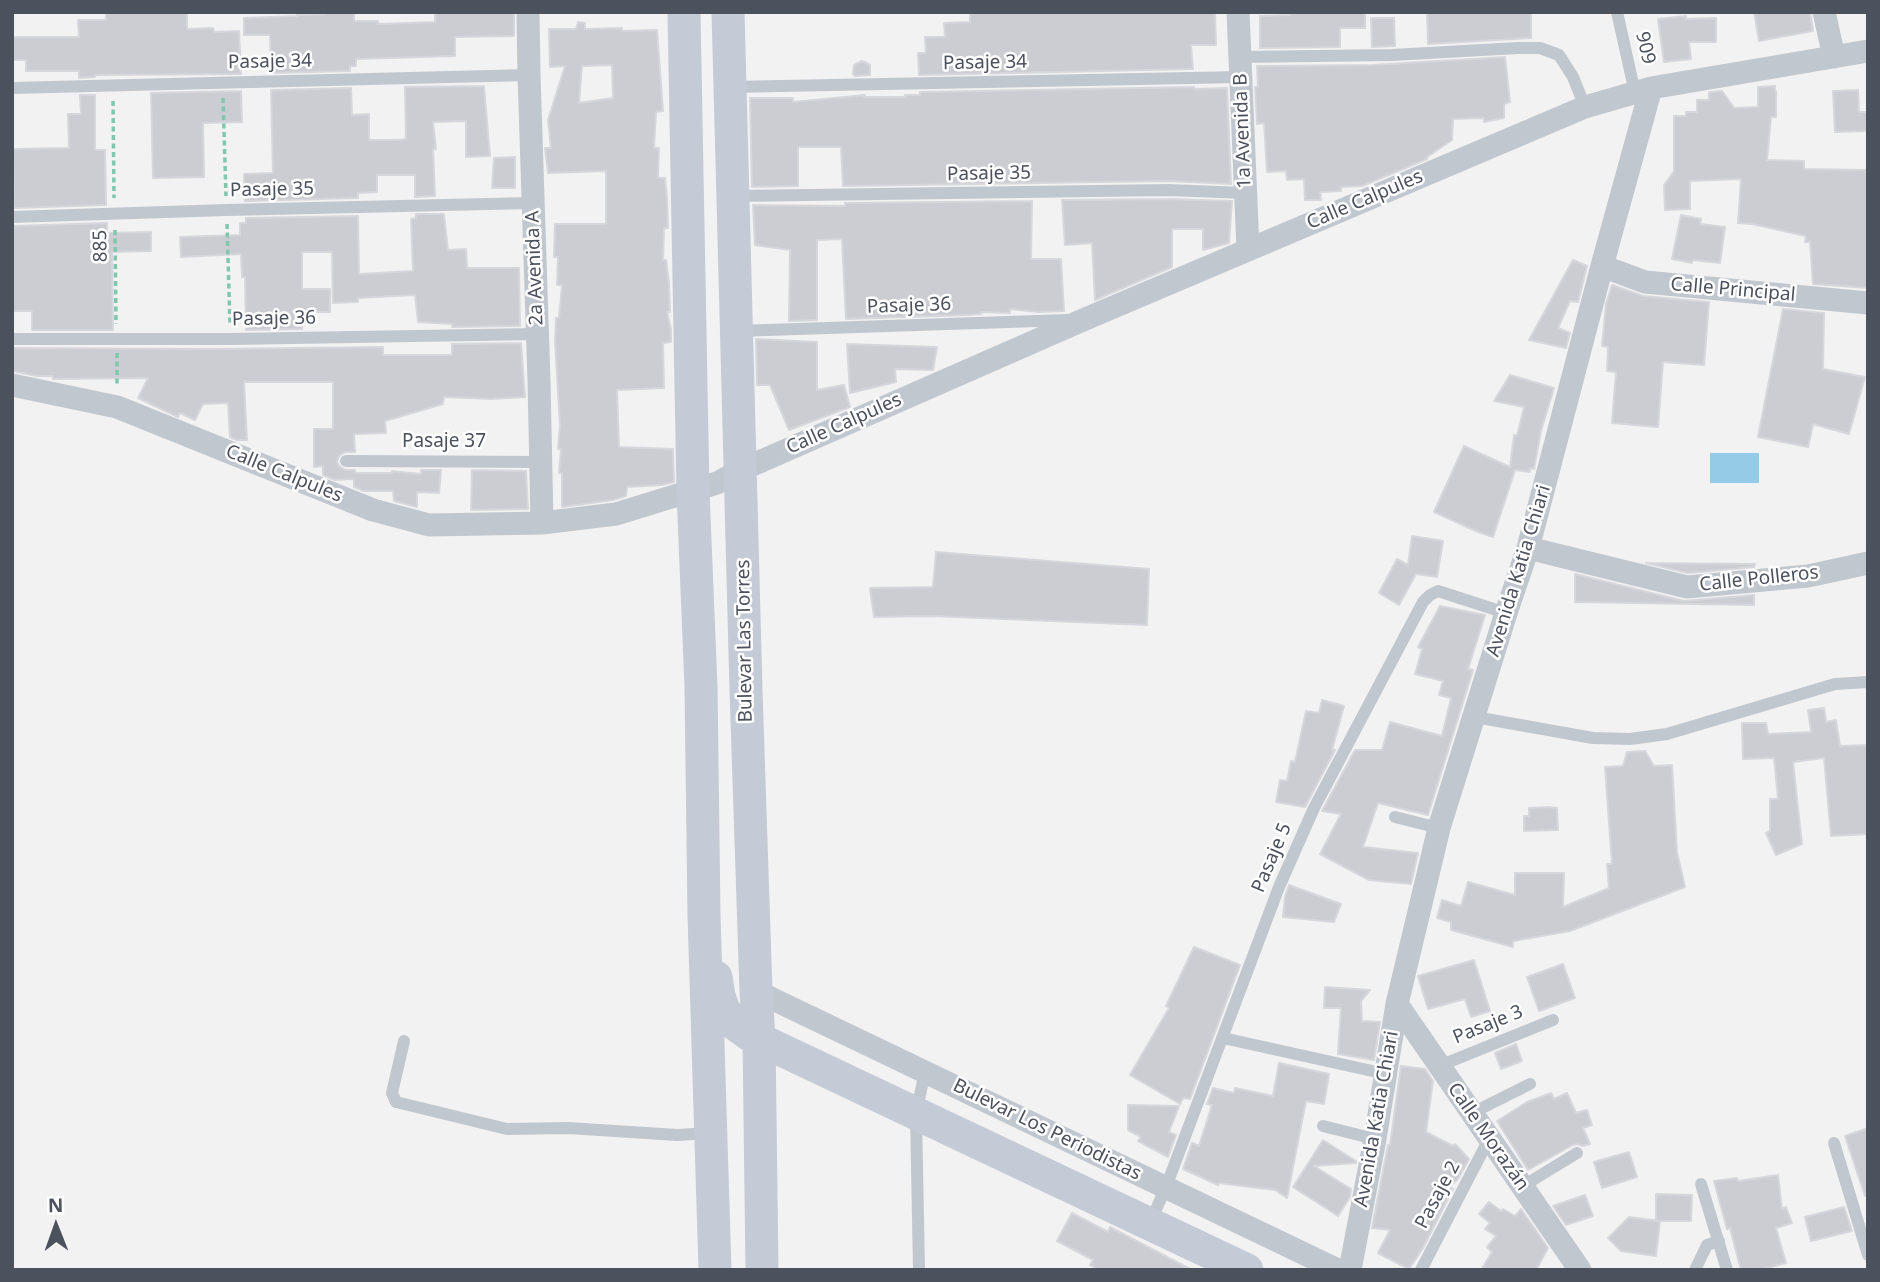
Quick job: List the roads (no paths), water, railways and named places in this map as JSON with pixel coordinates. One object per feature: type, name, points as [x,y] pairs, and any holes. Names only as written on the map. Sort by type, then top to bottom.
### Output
[{"type":"street","name":"2a Avenida A","points":[[528,12],[542,523]]},
{"type":"street","points":[[684,12],[692,492],[701,687],[704,915],[715,1270]]},
{"type":"street","name":"Bulevar Las Torres","points":[[728,12],[746,690],[760,1039],[762,1270]]},
{"type":"street","name":"1a Avenida B","points":[[1238,12],[1248,249]]},
{"type":"street","points":[[1824,12],[1834,57]]},
{"type":"street","points":[[1643,91],[1868,51]]},
{"type":"street","name":"Calle Calpules","points":[[12,385],[117,407],[373,510],[429,525],[542,523],[616,514],[717,483],[741,470],[1248,249],[1585,107],[1643,91]]},
{"type":"street","name":"Avenida Katia Chiari","points":[[1350,1270],[1397,1004],[1439,828],[1528,548],[1602,266],[1643,91]]},
{"type":"street","name":"Calle Principal","points":[[1602,266],[1645,282],[1868,303]]},
{"type":"street","name":"Calle Polleros","points":[[1528,548],[1687,587],[1808,576],[1868,563]]},
{"type":"street","points":[[701,687],[712,676],[720,674],[736,678],[746,690]]},
{"type":"street","name":"Bulevar Los Periodistas","points":[[704,915],[724,1010],[732,1022],[750,1035],[1247,1270]]},
{"type":"street","name":"Bulevar Los Periodistas","points":[[756,991],[1338,1270]]},
{"type":"street","name":"Calle Morazán","points":[[1397,1004],[1580,1270]]},
{"type":"lane","name":"909","points":[[1617,12],[1643,91]]},
{"type":"lane","name":"Pasaje 34","points":[[730,88],[1240,67],[1392,55],[1540,48],[1559,55],[1573,77],[1585,107]]},
{"type":"lane","name":"Pasaje 34","points":[[12,88],[528,75]]},
{"type":"lane","name":"Pasaje 35","points":[[733,196],[1168,190],[1245,193]]},
{"type":"lane","name":"Pasaje 35","points":[[12,217],[532,203]]},
{"type":"lane","name":"Pasaje 36","points":[[737,331],[1083,320]]},
{"type":"lane","name":"Pasaje 36","points":[[12,338],[230,339],[537,334]]},
{"type":"lane","name":"Pasaje 37","points":[[346,461],[541,462]]},
{"type":"lane","name":"Pasaje 5","points":[[1149,1224],[1166,1187],[1279,887],[1314,808],[1423,602],[1438,591],[1506,613]]},
{"type":"lane","points":[[1475,717],[1593,738],[1630,739],[1667,734],[1835,684],[1868,682]]},
{"type":"lane","points":[[1395,817],[1439,828]]},
{"type":"lane","name":"Pasaje 3","points":[[1439,1066],[1553,1020]]},
{"type":"lane","points":[[1223,1038],[1386,1074]]},
{"type":"lane","points":[[404,1041],[392,1093],[396,1102],[507,1129],[568,1128],[677,1135],[711,1133]]},
{"type":"lane","points":[[919,1270],[916,1114],[925,1072]]},
{"type":"lane","points":[[1472,1114],[1530,1084]]},
{"type":"lane","points":[[1323,1126],[1375,1139]]},
{"type":"lane","name":"Pasaje 2","points":[[1421,1270],[1490,1137]]},
{"type":"lane","points":[[1834,1143],[1868,1255]]},
{"type":"lane","points":[[1523,1186],[1577,1153]]},
{"type":"lane","points":[[1702,1184],[1727,1270]]},
{"type":"lane","points":[[1695,1270],[1707,1245],[1719,1241]]},
{"type":"water","points":[[1710,453],[1759,453],[1759,483],[1710,483]]}]
